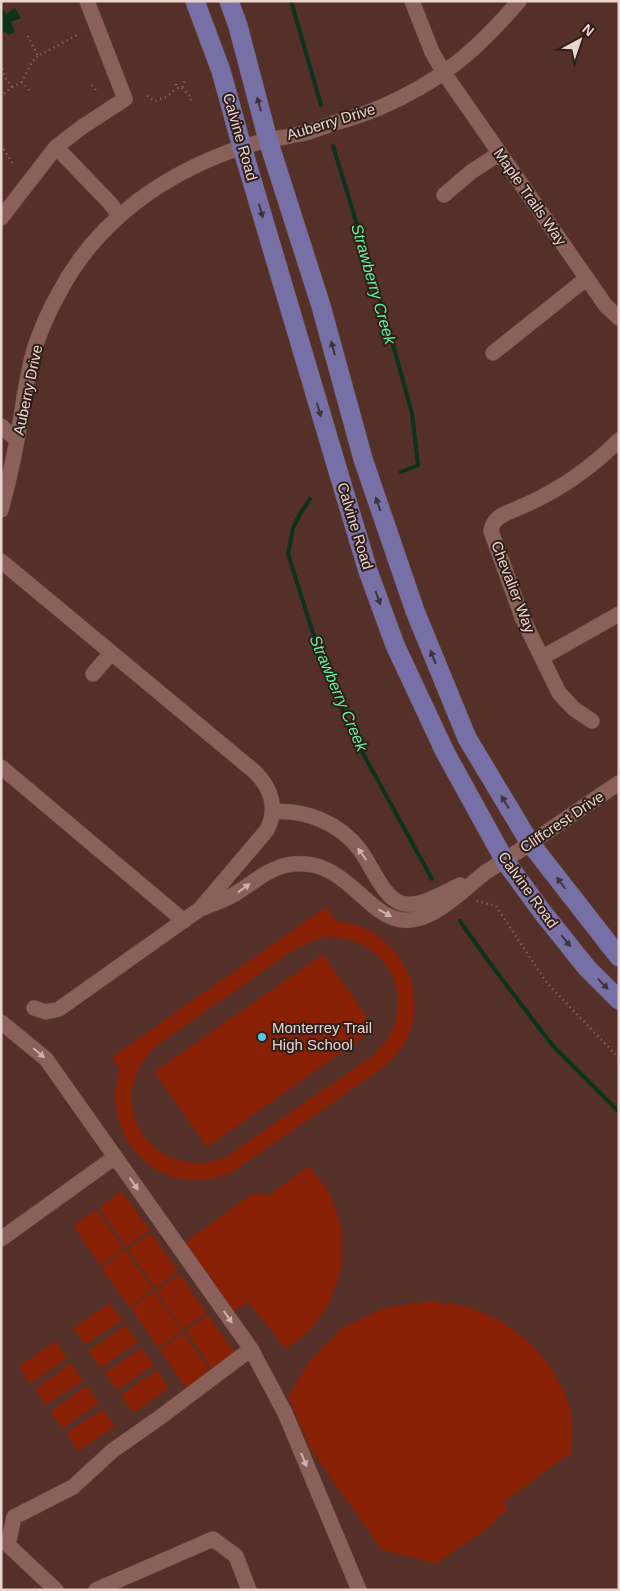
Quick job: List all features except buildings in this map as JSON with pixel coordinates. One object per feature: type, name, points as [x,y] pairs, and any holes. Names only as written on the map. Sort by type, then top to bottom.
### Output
[{"type":"main road","name":"Calvine Road","points":[[195,1],[222,71],[242,147],[368,571],[395,645],[445,752],[505,860],[543,913],[582,961],[619,1000]]},
{"type":"main road","name":"Calvine Road","points":[[228,1],[238,26],[268,140],[321,306],[363,459],[414,611],[466,738],[530,844],[619,957]]},
{"type":"street","points":[[1,218],[7,198],[56,147],[82,127],[125,100],[87,1]]},
{"type":"street","name":"Maple Trails Way","points":[[412,1],[432,52],[444,73],[606,306],[619,318]]},
{"type":"street","name":"Auberry Drive","points":[[1,510],[18,440],[36,344],[55,301],[85,251],[119,215],[155,187],[194,167],[242,147],[302,134],[392,103],[444,73],[480,43],[519,1]]},
{"type":"street","points":[[56,147],[119,215]]},
{"type":"street","points":[[444,195],[471,172],[500,153]]},
{"type":"street","points":[[493,353],[587,278]]},
{"type":"street","points":[[1,426],[18,440]]},
{"type":"street","name":"Chevalier Way","points":[[592,721],[574,709],[559,693],[543,657],[522,618],[491,531],[492,524],[498,516],[523,506],[565,484],[619,440]]},
{"type":"street","points":[[1,561],[261,778],[270,791],[272,799],[270,823],[261,837],[200,909],[59,1009],[46,1012],[34,1008]]},
{"type":"street","points":[[543,657],[619,614]]},
{"type":"street","points":[[94,674],[111,652]]},
{"type":"street","points":[[1,767],[184,921]]},
{"type":"street","name":"Cliffcrest Drive","points":[[484,874],[619,783]]},
{"type":"street","points":[[272,812],[288,811],[302,813],[323,820],[338,829],[359,849],[390,898],[403,904],[416,904],[484,874]]},
{"type":"street","points":[[200,909],[236,893],[272,870],[287,865],[302,864],[318,866],[332,871],[376,908],[397,919],[408,921],[432,914],[484,874]]},
{"type":"street","points":[[1,1022],[46,1059],[251,1349],[286,1413],[359,1590]]},
{"type":"street","points":[[1,1239],[115,1157]]},
{"type":"street","points":[[56,1590],[8,1545],[14,1517],[73,1487],[112,1451],[251,1349]]},
{"type":"street","points":[[96,1590],[213,1539],[236,1556],[250,1590]]},
{"type":"path","points":[[1,96],[22,82],[32,62],[38,56],[79,34]]},
{"type":"path","points":[[28,36],[38,56]]},
{"type":"path","points":[[1,64],[5,77],[12,87]]},
{"type":"path","points":[[182,88],[185,79]]},
{"type":"path","points":[[22,82],[29,90]]},
{"type":"path","points":[[92,84],[98,93]]},
{"type":"path","points":[[176,84],[177,88]]},
{"type":"path","points":[[147,96],[156,101],[166,97],[177,88],[182,88],[191,97],[190,104]]},
{"type":"path","points":[[1,145],[14,166]]},
{"type":"path","points":[[477,900],[496,906],[547,983],[619,1058]]},
{"type":"shaded area","points":[[1,5],[6,14],[15,8],[21,18],[11,22],[15,32],[8,35],[6,32],[1,33]]},
{"type":"shaded area","points":[[326,907],[336,921],[356,925],[374,934],[390,946],[402,961],[410,979],[414,998],[413,1018],[405,1043],[392,1059],[380,1070],[231,1173],[221,1176],[190,1180],[170,1176],[153,1168],[139,1156],[128,1142],[120,1125],[116,1107],[116,1088],[120,1069],[112,1057]],"holes":[[[327,937],[351,940],[370,950],[385,963],[394,981],[398,1000],[396,1020],[387,1039],[371,1057],[224,1158],[197,1163],[173,1159],[154,1147],[140,1130],[133,1110],[132,1087],[141,1065],[159,1044],[295,949],[316,939]]]},
{"type":"shaded area","points":[[323,954],[375,1029],[207,1147],[154,1072]]},
{"type":"shaded area","points":[[309,1166],[330,1193],[342,1230],[342,1268],[328,1306],[307,1333],[286,1349],[248,1302],[234,1311],[184,1243],[253,1193],[269,1195]]},
{"type":"shaded area","points":[[121,1191],[150,1230],[126,1247],[99,1208]]},
{"type":"shaded area","points":[[96,1209],[124,1249],[100,1265],[73,1226]]},
{"type":"shaded area","points":[[151,1233],[178,1271],[155,1288],[128,1249]]},
{"type":"shaded area","points":[[125,1250],[153,1289],[130,1307],[101,1268]]},
{"type":"shaded area","points":[[180,1274],[206,1313],[183,1330],[156,1290]]},
{"type":"shaded area","points":[[154,1291],[182,1331],[158,1348],[131,1308]]},
{"type":"shaded area","points":[[428,1301],[467,1306],[501,1321],[529,1342],[549,1365],[564,1391],[572,1416],[571,1453],[503,1502],[508,1510],[495,1519],[497,1521],[436,1564],[381,1549],[310,1448],[288,1396],[311,1359],[342,1328],[384,1308]]},
{"type":"shaded area","points":[[110,1303],[122,1320],[85,1345],[73,1328]]},
{"type":"shaded area","points":[[208,1315],[236,1354],[213,1371],[186,1331]]},
{"type":"shaded area","points":[[125,1325],[138,1342],[101,1368],[89,1351]]},
{"type":"shaded area","points":[[183,1333],[211,1372],[187,1389],[160,1350]]},
{"type":"shaded area","points":[[56,1341],[67,1358],[30,1384],[19,1366]]},
{"type":"shaded area","points":[[141,1348],[154,1365],[117,1390],[105,1373]]},
{"type":"shaded area","points":[[71,1363],[83,1381],[46,1405],[35,1389]]},
{"type":"shaded area","points":[[157,1370],[169,1388],[133,1413],[121,1395]]},
{"type":"shaded area","points":[[87,1385],[99,1403],[63,1428],[50,1412]]},
{"type":"shaded area","points":[[103,1409],[115,1426],[78,1451],[66,1433]]},
{"type":"waterway","name":"Strawberry Creek","points":[[291,1],[321,105]]},
{"type":"waterway","name":"Strawberry Creek","points":[[333,146],[385,316],[412,413],[418,465],[401,472]]},
{"type":"waterway","name":"Strawberry Creek","points":[[310,499],[293,528],[288,554],[312,630],[349,728],[432,879]]},
{"type":"waterway","name":"Strawberry Creek","points":[[460,921],[553,1046],[619,1112]]},
{"type":"place","name":"Monterrey Trail High School","points":[[262,1037]]}]
